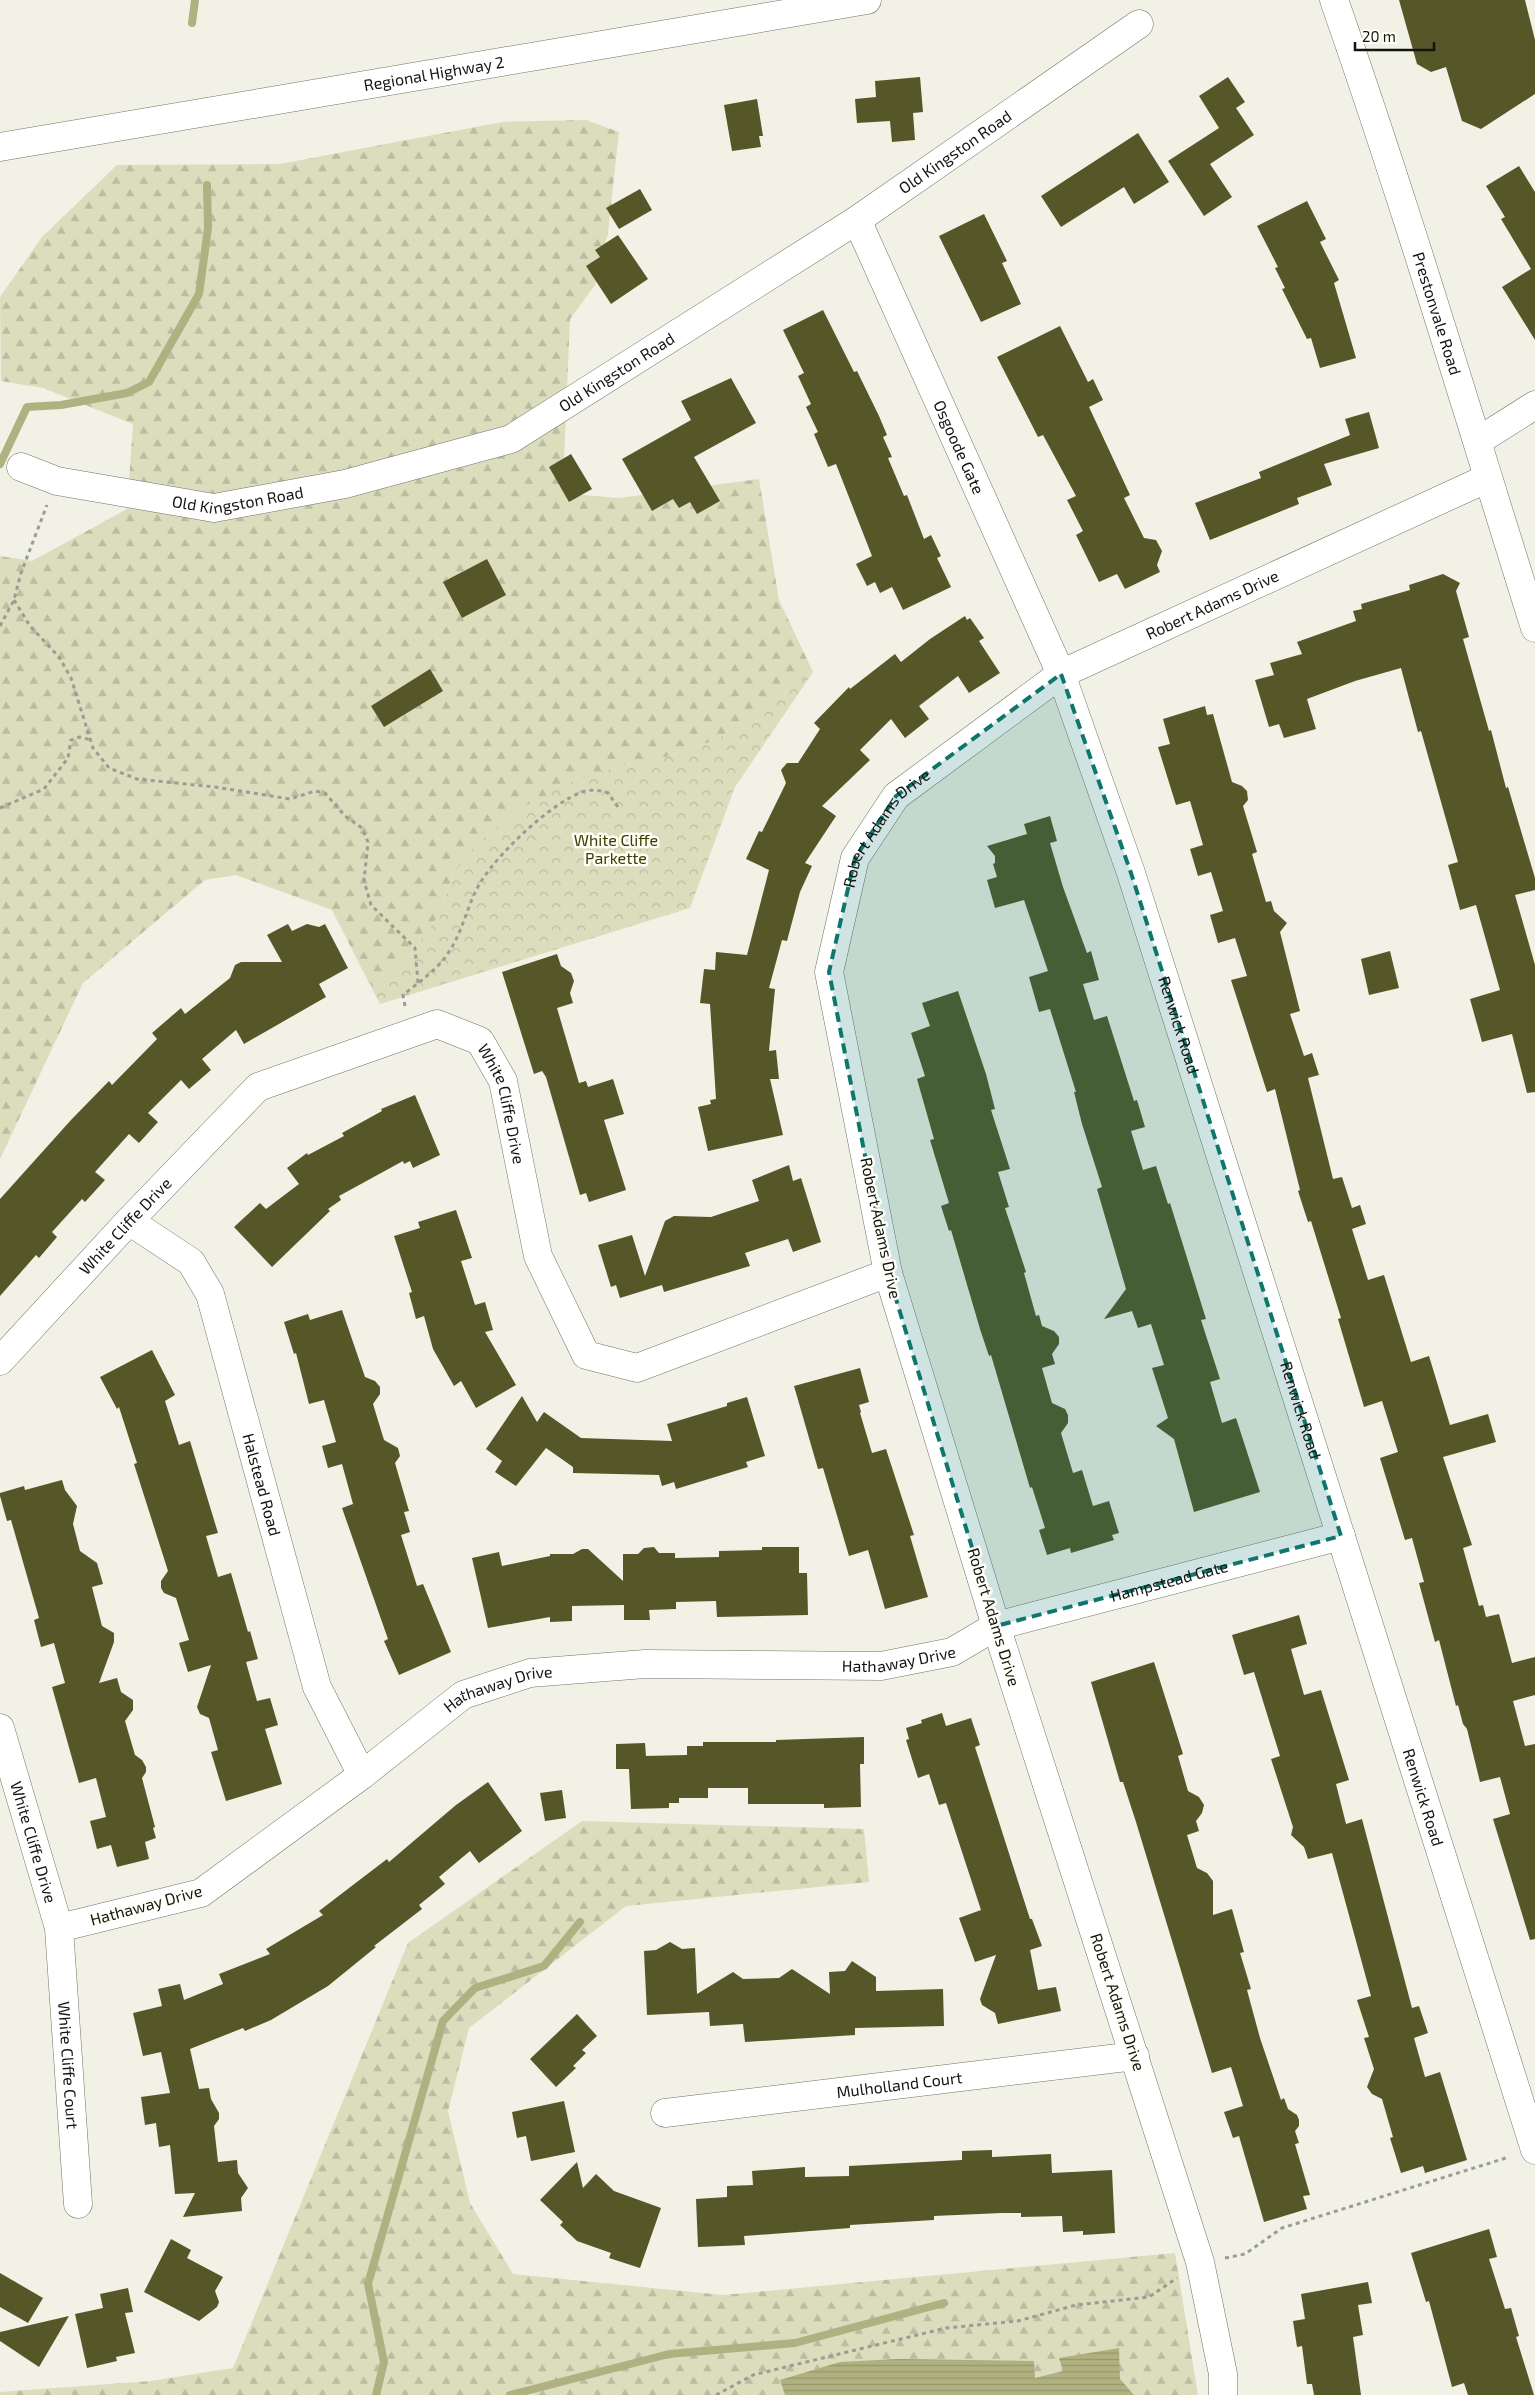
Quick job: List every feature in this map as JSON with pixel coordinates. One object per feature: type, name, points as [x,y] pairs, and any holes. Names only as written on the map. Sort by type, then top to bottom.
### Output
[{"type":"street","name":"Regional Highway 2","points":[[0,147],[867,0]]},
{"type":"street","name":"Prestonvale Road","points":[[1334,0],[1378,124],[1535,628]]},
{"type":"street","name":"Old Kingston Road","points":[[21,467],[57,481],[214,508],[345,484],[511,439],[857,220],[1139,24]]},
{"type":"street","name":"Osgoode Gate","points":[[857,220],[1061,674]]},
{"type":"street","points":[[1478,441],[1535,405]]},
{"type":"street","name":"Robert Adams Drive","points":[[1223,2395],[1223,2374],[1200,2262],[996,1626],[888,1273],[829,972],[855,858],[896,796],[1061,674],[1488,478]]},
{"type":"street","name":"Renwick Road","points":[[1061,674],[1131,874],[1341,1536],[1525,2153]]},
{"type":"street","name":"White Cliffe Drive","points":[[0,1361],[129,1221],[258,1087],[437,1024],[480,1041],[503,1081],[538,1256],[586,1355],[637,1368],[888,1273]]},
{"type":"street","name":"Halstead Road","points":[[129,1221],[190,1262],[210,1294],[317,1687],[362,1775]]},
{"type":"street","name":"Hampstead Gate","points":[[996,1626],[1341,1536]]},
{"type":"street","name":"Hathaway Drive","points":[[59,1928],[201,1893],[362,1775],[463,1695],[530,1673],[645,1664],[881,1666],[952,1652],[996,1626]]},
{"type":"street","name":"White Cliffe Drive","points":[[0,1728],[59,1928]]},
{"type":"street","name":"White Cliffe Court","points":[[59,1928],[78,2204]]},
{"type":"street","name":"Mulholland Court","points":[[665,2113],[1135,2056]]},
{"type":"path","points":[[0,626],[14,600],[21,573],[57,481]]},
{"type":"path","points":[[14,600],[30,626],[59,657],[71,678],[93,748],[109,768],[137,778],[215,787],[290,799],[314,791],[325,793],[345,816],[362,828],[368,842],[364,881],[371,905],[414,948],[418,983]]},
{"type":"path","points":[[0,808],[44,789],[68,758],[71,740],[80,736],[91,740]]},
{"type":"path","points":[[410,1034],[403,995],[450,951],[481,882],[496,861],[528,830],[562,802],[583,792],[597,790],[608,792],[618,806]]},
{"type":"path","points":[[716,2395],[753,2375],[946,2328],[1018,2321],[1076,2305],[1149,2297],[1200,2262],[1245,2254],[1282,2228],[1525,2153]]},
{"type":"highlighted area","points":[[1061,674],[1131,873],[1341,1536],[996,1626],[888,1273],[829,972],[855,858],[896,796]]},
{"type":"green space","points":[[586,120],[619,132],[608,233],[595,285],[570,319],[563,484],[572,494],[619,498],[759,479],[779,600],[813,672],[718,739],[671,756],[626,765],[454,873],[437,918],[404,962],[387,974],[367,979],[332,910],[236,875],[205,880],[83,983],[0,1159],[0,556],[32,561],[127,509],[133,424],[43,388],[1,381],[0,297],[42,237],[117,165],[280,164],[502,122]]},
{"type":"green space","name":"White Cliffe Parkette","points":[[813,672],[735,787],[690,908],[380,1004],[367,979],[387,974],[404,962],[437,918],[454,873],[476,844],[520,809],[575,780],[626,765],[671,756],[718,739]]},
{"type":"green space","points":[[582,1821],[864,1829],[869,1882],[626,1906],[469,2028],[448,2111],[470,2203],[513,2274],[723,2295],[1175,2253],[1198,2395],[0,2395],[0,2392],[151,2381],[233,2368],[408,1943]]},
{"type":"shaded area","points":[[1119,2348],[1120,2379],[1134,2395],[785,2395],[780,2380],[840,2362],[898,2359],[1034,2361],[1035,2378],[1063,2371],[1059,2358]]},
{"type":"building","points":[[1399,0],[1525,0],[1535,40],[1535,94],[1481,129],[1462,121],[1446,67],[1431,72],[1417,64]]},
{"type":"building","points":[[920,77],[923,112],[913,113],[915,140],[892,142],[890,121],[857,123],[855,99],[876,97],[875,81]]},
{"type":"building","points":[[1228,77],[1245,102],[1236,108],[1254,135],[1210,164],[1232,197],[1204,216],[1168,161],[1219,128],[1199,96]]},
{"type":"building","points":[[757,99],[763,136],[759,136],[761,147],[732,151],[724,105]]},
{"type":"building","points":[[1138,133],[1169,182],[1134,204],[1124,187],[1061,227],[1041,196]]},
{"type":"building","points":[[1519,166],[1535,192],[1535,340],[1502,287],[1531,269],[1501,219],[1505,217],[1486,186]]},
{"type":"building","points":[[640,189],[652,210],[619,229],[606,208]]},
{"type":"building","points":[[1307,201],[1326,239],[1320,242],[1339,280],[1334,283],[1356,358],[1320,368],[1311,338],[1307,339],[1282,289],[1285,288],[1275,268],[1278,267],[1257,226]]},
{"type":"building","points":[[984,214],[1007,261],[1002,263],[1021,304],[981,322],[939,236]]},
{"type":"building","points":[[618,235],[648,279],[611,304],[586,266],[600,257],[595,250]]},
{"type":"building","points":[[823,310],[854,372],[857,371],[879,416],[887,435],[883,437],[892,457],[888,458],[904,496],[907,495],[924,539],[931,535],[941,556],[937,558],[951,587],[903,610],[892,587],[880,593],[875,582],[867,586],[856,564],[872,556],[836,464],[828,467],[814,434],[818,432],[806,407],[811,404],[798,376],[804,373],[783,330]]},
{"type":"building","points":[[1060,326],[1088,382],[1093,379],[1103,400],[1089,407],[1130,495],[1124,498],[1144,538],[1156,540],[1162,551],[1157,565],[1160,572],[1125,589],[1117,574],[1099,582],[1076,535],[1083,531],[1067,500],[1076,496],[1043,435],[1038,437],[997,357]]},
{"type":"building","points":[[731,378],[756,423],[694,457],[720,501],[697,514],[690,502],[679,508],[673,499],[652,511],[622,459],[691,420],[681,401]]},
{"type":"building","points":[[1369,412],[1379,448],[1324,464],[1332,485],[1297,498],[1299,504],[1210,540],[1195,503],[1261,478],[1259,472],[1350,435],[1345,419]]},
{"type":"building","points":[[571,454],[592,489],[569,502],[549,467]]},
{"type":"building","points":[[487,559],[506,595],[462,618],[443,582]]},
{"type":"building","points":[[1443,574],[1460,583],[1456,591],[1469,637],[1463,639],[1489,731],[1491,730],[1506,788],[1508,787],[1535,878],[1535,890],[1515,895],[1535,965],[1535,1092],[1527,1093],[1512,1034],[1482,1042],[1470,999],[1500,990],[1476,905],[1460,910],[1448,865],[1458,862],[1421,731],[1418,732],[1401,668],[1355,681],[1307,699],[1316,729],[1284,738],[1279,724],[1269,727],[1255,680],[1274,675],[1270,663],[1302,654],[1297,642],[1356,621],[1353,611],[1362,609],[1361,604],[1410,590],[1409,585]]},
{"type":"building","points":[[965,616],[967,620],[970,618],[984,638],[979,641],[1000,673],[969,693],[958,676],[919,706],[929,719],[905,738],[891,719],[860,750],[870,760],[822,806],[836,816],[805,863],[812,866],[800,892],[787,941],[782,940],[769,988],[775,989],[769,1051],[776,1050],[779,1079],[770,1079],[783,1135],[708,1151],[698,1107],[711,1104],[710,1100],[716,1099],[710,1004],[700,1003],[704,969],[715,970],[716,952],[747,955],[769,870],[746,859],[759,831],[762,832],[786,783],[781,770],[787,763],[798,763],[820,729],[814,723],[849,687],[850,689],[895,654],[901,662],[930,639]]},
{"type":"building","points":[[430,669],[443,691],[384,727],[371,706]]},
{"type":"building","points":[[1205,706],[1207,715],[1213,714],[1232,782],[1242,786],[1247,791],[1248,800],[1243,806],[1257,852],[1252,854],[1266,902],[1271,901],[1274,911],[1287,923],[1280,932],[1300,1011],[1290,1014],[1304,1056],[1312,1053],[1319,1075],[1308,1078],[1333,1179],[1342,1177],[1352,1208],[1360,1205],[1366,1224],[1352,1229],[1368,1280],[1384,1275],[1411,1362],[1429,1356],[1450,1425],[1488,1414],[1496,1442],[1443,1457],[1472,1545],[1463,1548],[1479,1606],[1483,1605],[1486,1617],[1499,1614],[1512,1663],[1535,1657],[1535,1695],[1513,1701],[1525,1746],[1535,1744],[1535,1939],[1530,1940],[1493,1819],[1510,1814],[1500,1777],[1480,1782],[1467,1729],[1463,1724],[1458,1705],[1456,1706],[1439,1640],[1435,1642],[1419,1583],[1424,1582],[1412,1538],[1405,1540],[1380,1458],[1398,1452],[1382,1401],[1364,1407],[1338,1319],[1341,1318],[1311,1221],[1308,1222],[1298,1191],[1300,1190],[1275,1089],[1267,1092],[1231,980],[1247,976],[1235,938],[1218,943],[1210,915],[1223,911],[1211,872],[1198,876],[1190,849],[1203,845],[1190,801],[1176,805],[1158,747],[1170,744],[1163,719]]},
{"type":"building","points":[[1050,816],[1057,841],[1050,843],[1063,887],[1087,953],[1091,951],[1099,980],[1083,984],[1094,1020],[1107,1016],[1134,1101],[1137,1100],[1145,1127],[1131,1131],[1143,1170],[1156,1166],[1168,1204],[1170,1203],[1206,1319],[1201,1320],[1220,1379],[1210,1382],[1222,1423],[1236,1418],[1260,1492],[1194,1512],[1174,1439],[1156,1426],[1168,1418],[1152,1368],[1164,1365],[1151,1324],[1138,1328],[1132,1311],[1104,1319],[1126,1289],[1097,1189],[1102,1187],[1082,1124],[1074,1092],[1076,1092],[1050,1009],[1039,1012],[1029,977],[1048,971],[1024,900],[995,908],[987,880],[997,877],[993,864],[995,863],[995,856],[987,846],[1027,834],[1024,824]]},
{"type":"building","points":[[288,924],[292,931],[307,924],[319,927],[325,924],[348,968],[319,984],[326,997],[244,1044],[236,1030],[202,1059],[211,1070],[189,1089],[181,1080],[148,1113],[158,1122],[139,1143],[129,1134],[95,1172],[105,1180],[85,1202],[82,1199],[52,1232],[57,1237],[39,1258],[36,1255],[0,1296],[0,1199],[109,1081],[112,1085],[157,1039],[152,1033],[181,1008],[185,1014],[230,978],[235,965],[241,962],[282,962],[267,935]]},
{"type":"building","points":[[1390,951],[1399,988],[1369,995],[1361,959]]},
{"type":"building","points":[[557,954],[561,966],[571,973],[574,981],[570,993],[573,1003],[557,1008],[579,1083],[586,1081],[588,1087],[613,1079],[624,1114],[604,1120],[626,1190],[589,1202],[586,1193],[580,1195],[546,1077],[542,1071],[534,1074],[502,972]]},
{"type":"building","points":[[958,991],[986,1074],[995,1109],[991,1110],[1010,1169],[998,1172],[1009,1207],[1005,1208],[1026,1272],[1024,1273],[1036,1316],[1039,1315],[1042,1326],[1054,1331],[1059,1337],[1059,1344],[1052,1354],[1055,1364],[1042,1368],[1052,1403],[1065,1409],[1068,1415],[1068,1423],[1061,1433],[1073,1473],[1082,1470],[1093,1506],[1109,1501],[1119,1533],[1112,1535],[1114,1540],[1071,1553],[1070,1548],[1047,1555],[1039,1530],[1045,1528],[1032,1487],[1030,1488],[991,1355],[989,1356],[980,1329],[951,1230],[949,1231],[941,1206],[949,1203],[930,1140],[934,1139],[917,1079],[925,1076],[911,1033],[930,1026],[922,1003]]},
{"type":"building","points":[[415,1095],[440,1155],[413,1168],[410,1161],[404,1164],[403,1161],[339,1196],[341,1200],[328,1209],[330,1211],[272,1267],[234,1227],[260,1203],[266,1209],[299,1184],[287,1168],[307,1153],[308,1155],[344,1136],[342,1133],[382,1111],[381,1109]]},
{"type":"building","points":[[789,1165],[793,1181],[801,1178],[821,1242],[793,1252],[788,1239],[745,1253],[750,1266],[664,1292],[662,1285],[620,1298],[616,1285],[611,1287],[598,1245],[632,1235],[645,1276],[665,1221],[674,1216],[711,1217],[759,1201],[752,1180]]},
{"type":"building","points":[[456,1210],[472,1258],[461,1261],[475,1305],[485,1302],[493,1330],[485,1332],[516,1385],[476,1408],[461,1381],[454,1386],[433,1349],[424,1316],[416,1319],[409,1293],[412,1292],[394,1236],[420,1228],[418,1222]]},
{"type":"building","points":[[342,1310],[365,1377],[375,1381],[380,1387],[380,1394],[373,1404],[384,1440],[398,1448],[400,1456],[395,1463],[409,1511],[404,1512],[410,1532],[401,1535],[417,1586],[423,1584],[451,1652],[399,1675],[384,1641],[388,1639],[342,1508],[353,1504],[342,1464],[328,1468],[322,1446],[336,1442],[324,1400],[309,1404],[296,1353],[294,1354],[284,1322],[308,1314],[310,1320]]},
{"type":"building","points":[[152,1350],[175,1395],[165,1401],[179,1445],[190,1441],[218,1533],[206,1536],[218,1577],[231,1573],[248,1632],[250,1631],[258,1659],[246,1662],[257,1701],[270,1698],[278,1725],[265,1729],[282,1784],[226,1801],[211,1752],[218,1750],[209,1718],[200,1714],[197,1707],[211,1665],[188,1672],[179,1643],[189,1640],[176,1598],[164,1593],[161,1588],[161,1581],[168,1571],[134,1464],[137,1463],[119,1407],[117,1409],[100,1377]]},
{"type":"building","points":[[860,1368],[869,1402],[859,1405],[860,1413],[872,1453],[886,1449],[914,1535],[910,1536],[928,1597],[885,1609],[868,1550],[849,1556],[823,1468],[818,1469],[794,1386]]},
{"type":"building","points":[[522,1396],[537,1422],[544,1412],[581,1438],[672,1441],[667,1424],[727,1406],[727,1403],[747,1397],[765,1456],[746,1462],[748,1467],[676,1489],[674,1482],[662,1486],[659,1475],[573,1473],[573,1467],[546,1448],[516,1486],[495,1472],[502,1461],[486,1449]]},
{"type":"building","points":[[62,1480],[65,1490],[77,1506],[73,1524],[80,1551],[97,1563],[103,1584],[92,1587],[102,1626],[114,1633],[114,1642],[99,1683],[117,1678],[121,1692],[133,1700],[133,1710],[125,1721],[135,1755],[142,1760],[146,1767],[146,1772],[142,1778],[155,1827],[153,1828],[156,1838],[145,1842],[149,1859],[117,1867],[111,1845],[97,1849],[90,1821],[106,1817],[96,1778],[79,1783],[52,1687],[65,1683],[54,1643],[41,1647],[34,1620],[39,1618],[11,1520],[7,1521],[0,1496],[0,1493],[24,1486],[25,1490]]},
{"type":"building","points":[[654,1547],[659,1553],[675,1553],[675,1558],[719,1557],[719,1551],[762,1550],[762,1547],[799,1547],[799,1573],[807,1573],[808,1615],[717,1617],[716,1601],[676,1602],[676,1609],[649,1610],[650,1620],[624,1620],[624,1605],[572,1606],[572,1621],[550,1622],[550,1617],[488,1628],[472,1558],[499,1552],[502,1566],[550,1556],[550,1554],[573,1554],[582,1549],[588,1549],[623,1581],[623,1554],[638,1554],[644,1548]]},
{"type":"building","points":[[1299,1615],[1307,1644],[1291,1649],[1304,1695],[1321,1690],[1349,1780],[1336,1784],[1346,1824],[1362,1819],[1412,2008],[1419,2006],[1428,2033],[1414,2038],[1425,2077],[1440,2072],[1467,2160],[1425,2173],[1423,2166],[1401,2173],[1390,2138],[1393,2137],[1382,2099],[1372,2094],[1367,2087],[1374,2069],[1364,2038],[1369,2037],[1357,2000],[1371,1996],[1332,1853],[1308,1859],[1304,1847],[1291,1835],[1293,1827],[1271,1759],[1280,1756],[1254,1672],[1244,1675],[1232,1635]]},
{"type":"building","points":[[1154,1662],[1183,1754],[1178,1756],[1188,1791],[1199,1797],[1204,1805],[1202,1813],[1196,1821],[1199,1831],[1187,1835],[1197,1868],[1207,1873],[1213,1881],[1213,1915],[1232,1909],[1244,1952],[1240,1953],[1251,1989],[1247,1990],[1260,2038],[1281,2100],[1284,2098],[1288,2109],[1297,2115],[1299,2120],[1299,2126],[1295,2131],[1299,2143],[1295,2144],[1310,2195],[1303,2196],[1307,2209],[1264,2222],[1239,2136],[1233,2138],[1224,2112],[1243,2106],[1231,2067],[1212,2073],[1136,1822],[1123,1782],[1120,1782],[1091,1682]]},
{"type":"building","points":[[942,1713],[946,1726],[971,1718],[980,1745],[975,1747],[1030,1919],[1032,1919],[1042,1946],[1030,1950],[1038,1990],[1056,1987],[1061,2011],[998,2024],[995,2013],[982,2005],[980,1999],[996,1955],[975,1962],[959,1918],[981,1910],[946,1803],[939,1805],[929,1774],[918,1778],[906,1740],[909,1739],[906,1728],[922,1723],[921,1720]]},
{"type":"building","points":[[864,1737],[864,1764],[860,1764],[861,1807],[824,1808],[824,1804],[748,1804],[748,1788],[708,1788],[708,1798],[679,1798],[679,1803],[669,1803],[669,1808],[631,1809],[629,1769],[616,1769],[616,1744],[645,1743],[646,1756],[687,1755],[687,1746],[703,1746],[703,1742],[776,1742],[776,1740]]},
{"type":"building","points":[[488,1782],[522,1831],[479,1863],[470,1851],[439,1877],[445,1884],[419,1905],[422,1909],[374,1946],[376,1947],[328,1986],[271,2020],[245,2031],[243,2028],[190,2049],[199,2089],[209,2088],[211,2099],[219,2113],[219,2119],[214,2126],[218,2162],[237,2160],[238,2173],[248,2188],[241,2198],[242,2211],[183,2217],[195,2193],[175,2194],[170,2145],[159,2147],[156,2123],[145,2125],[141,2097],[170,2093],[161,2052],[143,2056],[133,2013],[162,2006],[158,1989],[180,1984],[184,2000],[223,1984],[219,1974],[270,1954],[266,1949],[323,1915],[319,1911],[387,1859],[389,1862],[456,1805]]},
{"type":"building","points":[[562,1790],[566,1818],[545,1821],[540,1793]]},
{"type":"building","points":[[670,1942],[682,1949],[695,1948],[697,1994],[733,1972],[743,1979],[779,1978],[792,1969],[830,1994],[829,1972],[845,1971],[852,1961],[876,1977],[876,1991],[943,1989],[944,2026],[855,2028],[855,2035],[745,2042],[743,2024],[710,2026],[709,2012],[647,2015],[644,1951],[656,1950]]},
{"type":"building","points":[[577,2014],[597,2036],[582,2050],[586,2053],[573,2066],[576,2068],[556,2087],[530,2059]]},
{"type":"building","points":[[564,2101],[575,2152],[531,2161],[526,2136],[517,2138],[512,2112]]},
{"type":"building","points":[[992,2150],[992,2157],[1051,2154],[1052,2173],[1112,2170],[1115,2233],[1083,2235],[1083,2231],[1063,2232],[1062,2216],[1021,2217],[1021,2213],[1002,2213],[934,2216],[934,2220],[850,2225],[850,2228],[744,2236],[745,2245],[698,2247],[696,2199],[727,2197],[727,2186],[753,2185],[752,2171],[805,2167],[805,2177],[849,2176],[849,2166],[962,2160],[962,2151]]},
{"type":"building","points":[[577,2162],[583,2188],[596,2174],[614,2191],[661,2208],[640,2268],[609,2258],[611,2253],[577,2241],[560,2225],[563,2222],[540,2200]]},
{"type":"building","points":[[1489,2229],[1497,2257],[1489,2259],[1505,2309],[1511,2308],[1519,2336],[1516,2337],[1534,2395],[1468,2395],[1464,2383],[1452,2387],[1429,2301],[1426,2302],[1411,2253]]},
{"type":"building","points":[[171,2239],[191,2250],[187,2258],[223,2277],[215,2291],[219,2302],[217,2307],[199,2321],[144,2292]]},
{"type":"building","points":[[0,2273],[43,2298],[28,2323],[0,2307]]},
{"type":"building","points":[[1368,2282],[1372,2303],[1358,2305],[1363,2335],[1353,2337],[1361,2395],[1314,2395],[1312,2384],[1307,2384],[1302,2346],[1297,2347],[1293,2321],[1305,2319],[1301,2294]]},
{"type":"building","points":[[128,2288],[133,2312],[125,2313],[135,2353],[116,2357],[117,2361],[87,2368],[75,2314],[103,2308],[100,2294]]},
{"type":"building","points":[[69,2316],[39,2367],[0,2341],[0,2332]]},
{"type":"waterway","points":[[192,23],[195,0]]},
{"type":"waterway","points":[[0,464],[27,407],[61,405],[127,393],[149,382],[199,294],[208,228],[207,185]]},
{"type":"waterway","points":[[376,2395],[384,2362],[368,2284],[443,2021],[475,1988],[544,1966],[580,1922]]},
{"type":"waterway","points":[[510,2395],[669,2354],[795,2343],[944,2303]]}]
